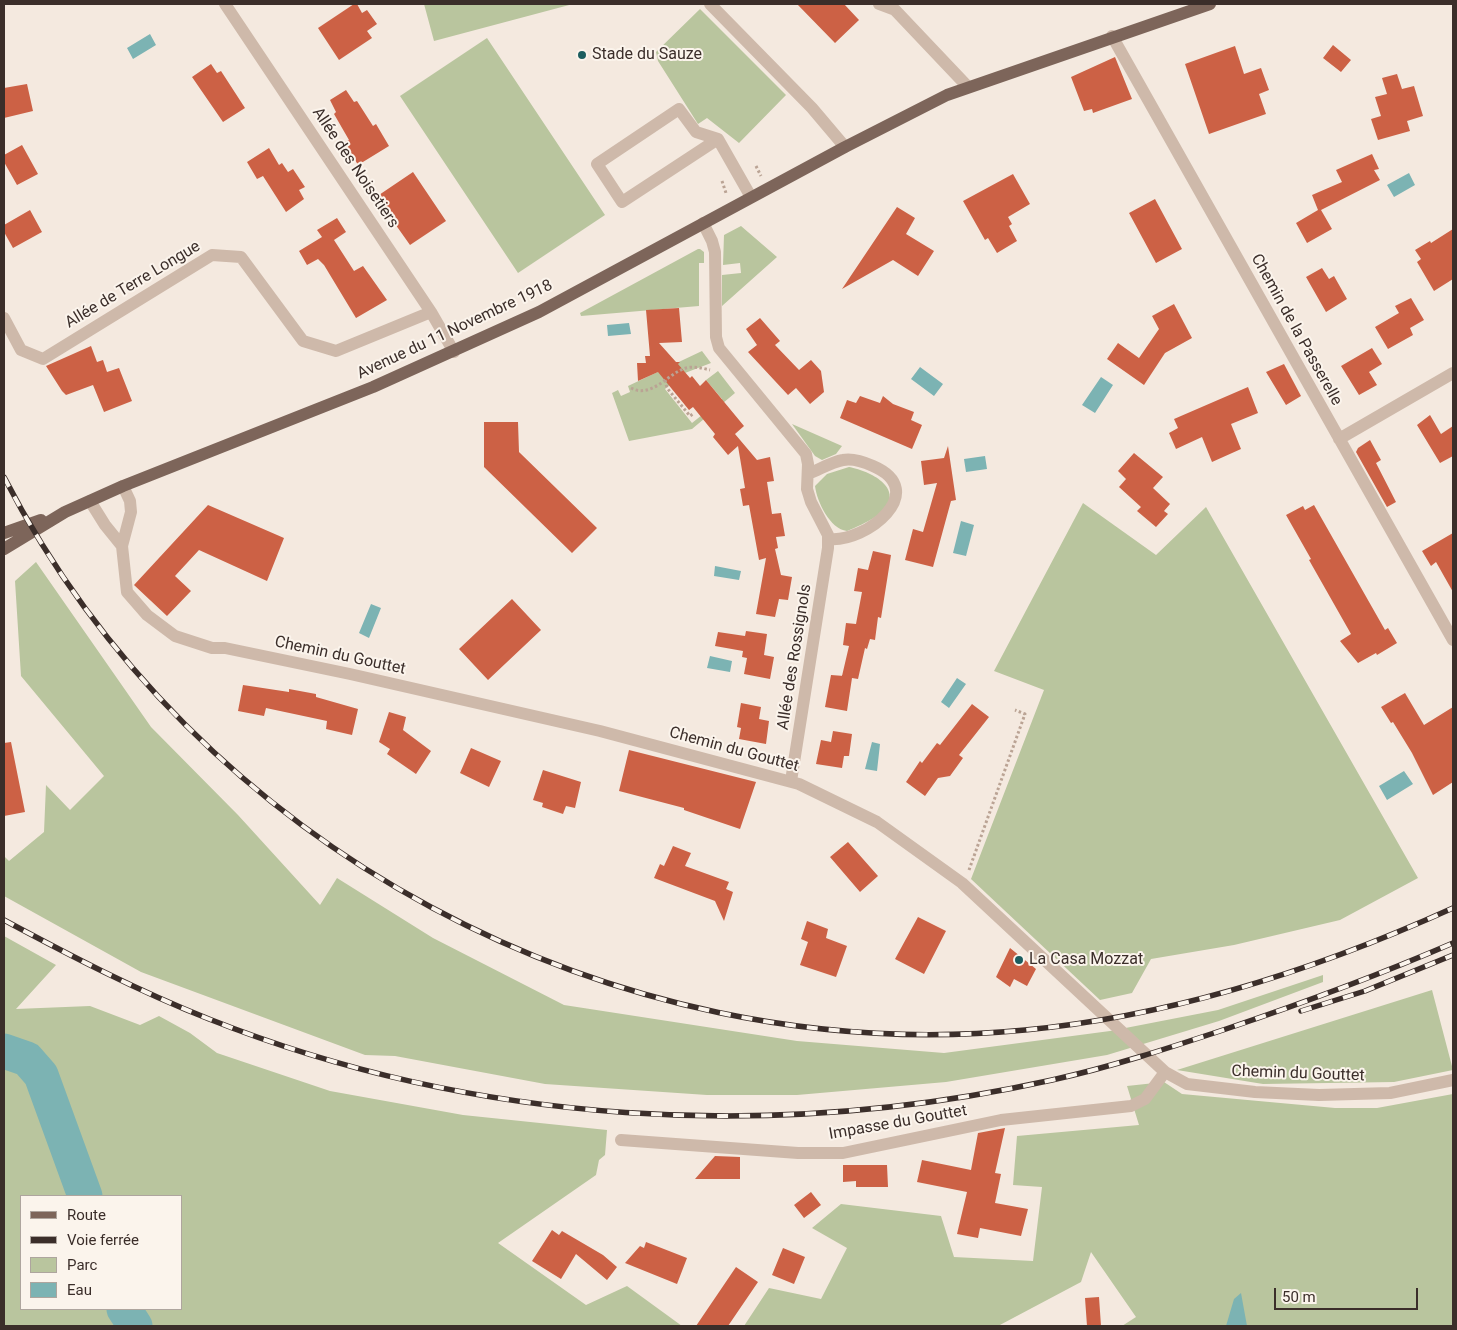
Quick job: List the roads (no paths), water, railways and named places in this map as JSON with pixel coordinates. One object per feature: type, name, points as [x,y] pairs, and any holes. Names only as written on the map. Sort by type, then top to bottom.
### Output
[{"type":"main road","name":"Avenue du 11 Novembre 1918","points":[[4,533],[65,512],[123,486],[373,387],[454,352],[539,312],[910,113],[968,88],[1112,36],[1210,4]]},
{"type":"main road","name":"Avenue du 11 Novembre 1918","points":[[4,549],[65,512]]},
{"type":"street","name":"Allée des Noisetiers","points":[[225,4],[431,312],[454,352]]},
{"type":"street","points":[[710,4],[812,108],[845,147]]},
{"type":"street","points":[[879,4],[895,10],[968,88]]},
{"type":"street","name":"Chemin de la Passerelle","points":[[1112,36],[1453,640]]},
{"type":"street","points":[[718,139],[622,202],[597,164],[679,109],[696,132],[718,139],[751,197]]},
{"type":"street","points":[[703,223],[715,252],[716,330],[719,348],[806,454],[807,489],[811,502],[829,539],[838,540],[854,536],[886,516],[894,505],[894,485],[888,476],[880,470],[853,460],[844,460],[808,474]]},
{"type":"street","name":"Allée de Terre Longue","points":[[4,318],[21,350],[43,359],[212,255],[240,257],[303,341],[336,351],[431,312]]},
{"type":"street","points":[[1339,439],[1453,373]]},
{"type":"street","name":"Chemin du Gouttet","points":[[123,486],[130,501],[131,512],[122,546],[127,592],[147,615],[175,636],[212,648],[225,648],[350,674],[600,731],[791,781],[877,822],[962,883],[1165,1072],[1187,1084],[1255,1092],[1310,1094],[1390,1093],[1453,1080]]},
{"type":"street","name":"Chemin du Gouttet","points":[[90,501],[122,546]]},
{"type":"street","name":"Allée des Rossignols","points":[[791,781],[824,582],[829,539]]},
{"type":"street","name":"Impasse du Gouttet","points":[[621,1140],[798,1153],[843,1153],[1001,1120],[1131,1106],[1145,1099],[1165,1072]]},
{"type":"water","points":[[150,34],[156,45],[133,59],[127,48]]},
{"type":"water","points":[[1409,173],[1415,185],[1394,197],[1387,185]]},
{"type":"water","points":[[629,323],[631,334],[608,336],[607,325]]},
{"type":"water","points":[[920,367],[943,384],[934,396],[911,379]]},
{"type":"water","points":[[1101,377],[1113,385],[1095,413],[1082,405]]},
{"type":"water","points":[[985,456],[987,469],[966,472],[964,459]]},
{"type":"water","points":[[961,521],[974,525],[966,556],[953,553]]},
{"type":"water","points":[[715,566],[741,571],[739,580],[714,576]]},
{"type":"water","points":[[371,604],[381,608],[369,638],[359,633]]},
{"type":"water","points":[[710,656],[732,661],[730,672],[707,668]]},
{"type":"water","points":[[957,678],[966,684],[949,708],[941,702]]},
{"type":"water","points":[[872,742],[880,744],[877,771],[865,769]]},
{"type":"water","points":[[1404,771],[1413,784],[1387,800],[1379,786]]},
{"type":"water","points":[[1241,1293],[1247,1326],[1226,1326],[1234,1299]]},
{"type":"waterway","points":[[4,1051],[27,1059],[41,1075],[85,1195]]},
{"type":"waterway","points":[[125,1310],[135,1326]]},
{"type":"railway","points":[[4,477],[86,609],[186,725],[302,825],[431,907],[571,970],[718,1012],[871,1033],[1025,1030],[1136,1014],[1244,987],[1350,951],[1453,908]]},
{"type":"railway","points":[[4,920],[156,997],[209,1019],[310,1055],[414,1082],[519,1101],[626,1112],[733,1116],[840,1112],[946,1100],[1074,1075],[1140,1057],[1255,1019],[1312,999],[1453,943]]},
{"type":"railway","points":[[1301,1011],[1365,991],[1453,955]]},
{"type":"place","name":"Stade du Sauze","points":[[582,55]]},
{"type":"place","name":"La Casa Mozzat","points":[[1019,960]]}]
